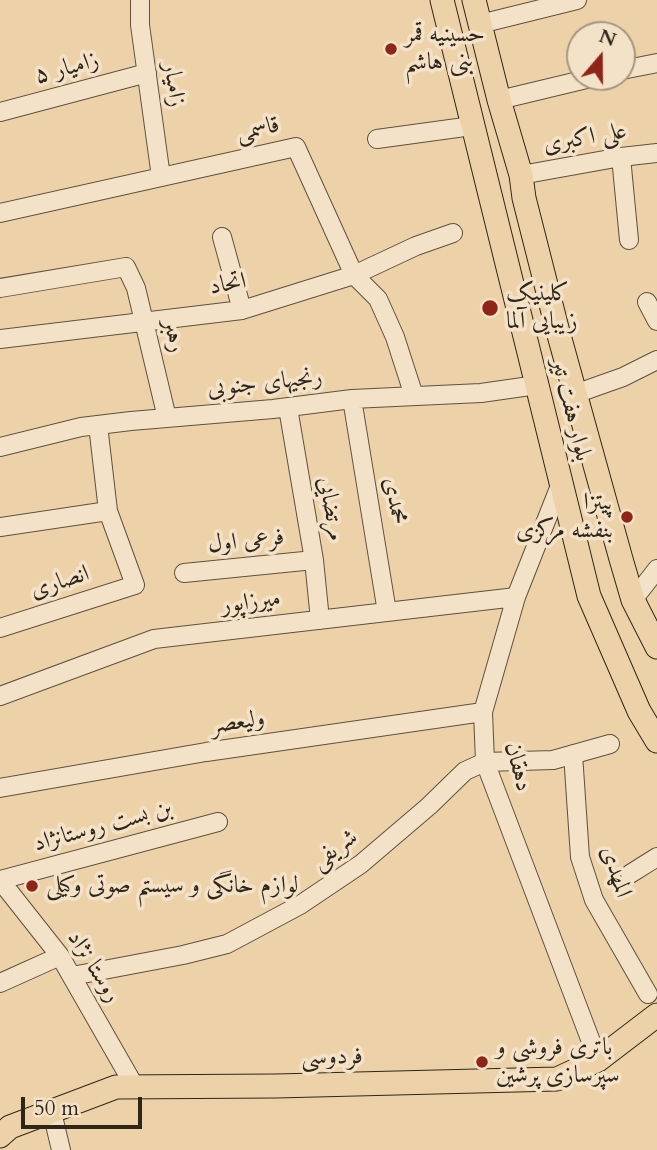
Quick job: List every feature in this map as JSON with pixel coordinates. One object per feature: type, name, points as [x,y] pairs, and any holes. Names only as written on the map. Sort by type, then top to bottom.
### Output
[{"type":"main road","name":"بلوار هفت تیر","points":[[442,0],[589,596],[639,711],[657,741]]},
{"type":"main road","name":"بلوار هفت تیر","points":[[474,0],[575,394],[633,600],[657,647]]},
{"type":"main road","points":[[492,205],[514,219],[520,214],[524,198]]},
{"type":"main road","points":[[509,275],[516,261],[523,255],[542,268]]},
{"type":"main road","name":"فردوسی","points":[[0,1136],[10,1127],[116,1087],[557,1079],[598,1060],[653,1004]]},
{"type":"street","name":"زامیار","points":[[140,0],[140,25],[161,177]]},
{"type":"street","points":[[480,24],[577,0]]},
{"type":"street","points":[[636,68],[657,63]]},
{"type":"street","name":"زامیار ۵","points":[[0,112],[147,73]]},
{"type":"street","points":[[499,100],[566,84]]},
{"type":"street","points":[[377,139],[472,126]]},
{"type":"street","name":"قاسمی","points":[[0,213],[296,147],[354,275],[378,299],[395,337],[414,396]]},
{"type":"street","name":"علی اکبری","points":[[521,175],[657,153]]},
{"type":"street","points":[[621,157],[629,240]]},
{"type":"street","name":"اتحاد","points":[[0,339],[242,310],[354,275],[416,246],[453,233]]},
{"type":"street","points":[[222,237],[242,310]]},
{"type":"street","name":"رهبر","points":[[0,288],[126,267],[136,288],[167,418]]},
{"type":"street","points":[[647,302],[657,321]]},
{"type":"street","points":[[575,394],[624,377],[657,360]]},
{"type":"street","name":"رنجیهای جنوبی","points":[[0,447],[98,425],[288,408],[352,399],[481,393],[537,385]]},
{"type":"street","name":"محمدی","points":[[352,399],[387,612]]},
{"type":"street","name":"مرتضایی","points":[[288,408],[314,560],[320,620]]},
{"type":"street","points":[[0,527],[108,511],[98,425]]},
{"type":"street","name":"دهقان","points":[[561,483],[516,597],[483,712],[485,762],[598,1060]]},
{"type":"street","name":"انصاری","points":[[0,628],[135,584],[108,511]]},
{"type":"street","name":"فرعی اول","points":[[184,573],[314,560]]},
{"type":"street","points":[[633,600],[656,570]]},
{"type":"street","name":"میرزاپور","points":[[0,696],[155,639],[516,597]]},
{"type":"street","name":"ولیعصر","points":[[0,788],[206,752],[483,712]]},
{"type":"street","name":"شریفی","points":[[72,976],[227,944],[300,905],[361,864],[465,771],[485,762],[553,760],[610,744]]},
{"type":"street","name":"المهدی","points":[[573,754],[580,857],[594,900],[653,1004]]},
{"type":"street","name":"بن بست روستانژاد","points":[[0,880],[218,822]]},
{"type":"street","points":[[630,874],[657,857]]},
{"type":"street","name":"روستا نژاد","points":[[0,880],[61,956],[135,1087]]},
{"type":"street","points":[[0,983],[61,956]]},
{"type":"street","points":[[51,1112],[61,1150]]},
{"type":"place","name":"حسینیه قمر بنی هاشم","points":[[391,49]]},
{"type":"place","name":"کلینیک زیبایی آلما","points":[[490,308]]},
{"type":"place","name":"پیتزا بنفشه مرکزی","points":[[627,517]]},
{"type":"place","name":"لوازم خانگی و سیستم صوتی وکیلی","points":[[32,886]]},
{"type":"place","name":"باتری فروشی و سپرسازی پرشین","points":[[482,1062]]}]
